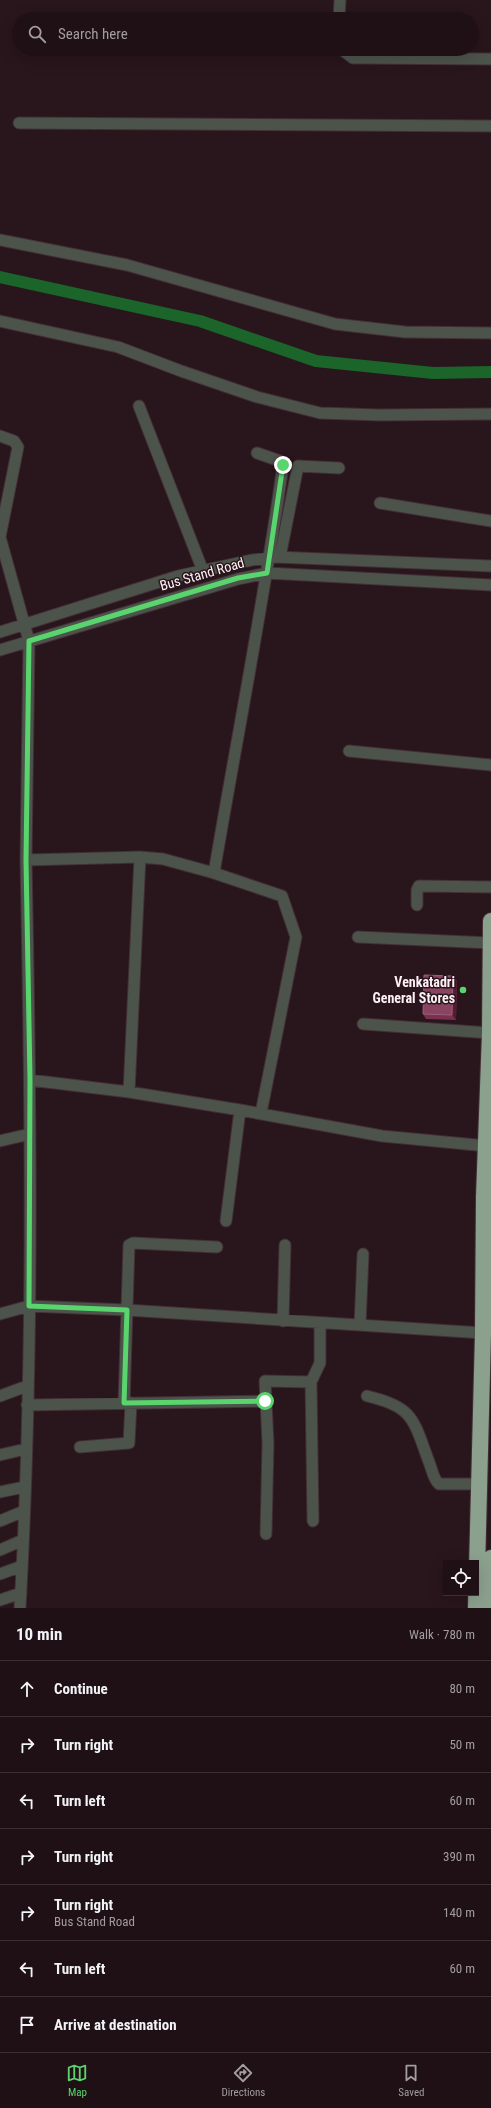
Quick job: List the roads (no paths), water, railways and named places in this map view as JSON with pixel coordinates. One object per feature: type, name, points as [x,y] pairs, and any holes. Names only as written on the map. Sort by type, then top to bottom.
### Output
[{"type":"highway","points":[[476,1608],[483,1334],[484,1197],[490,1033],[491,921]]},
{"type":"highway","points":[[490,1608],[491,1558]]},
{"type":"street","points":[[339,12],[340,0]]},
{"type":"street","points":[[350,56],[353,58],[491,59]]},
{"type":"street","points":[[19,123],[491,126]]},
{"type":"street","points":[[0,240],[127,265],[335,324],[405,332],[491,333]]},
{"type":"street","points":[[0,321],[118,347],[257,397],[320,413],[379,415],[491,414]]},
{"type":"street","points":[[139,406],[203,571]]},
{"type":"street","points":[[0,436],[14,441],[18,447],[0,537],[29,641],[26,860],[30,1080],[29,1306],[26,1448],[20,1608]]},
{"type":"street","points":[[257,453],[280,461],[283,465],[275,558]]},
{"type":"street","points":[[214,873],[267,573],[275,558],[298,466],[339,468]]},
{"type":"street","points":[[380,503],[491,521]]},
{"type":"street","name":"Bus Stand Road","points":[[0,632],[203,571],[275,558],[491,566]]},
{"type":"street","name":"Bus Stand Road","points":[[0,650],[238,578],[267,573],[491,585]]},
{"type":"street","points":[[349,751],[491,765]]},
{"type":"street","points":[[26,860],[140,857],[163,859],[214,873],[282,896],[296,937],[261,1113]]},
{"type":"street","points":[[129,1092],[140,857]]},
{"type":"street","points":[[417,905],[417,890],[419,886],[491,887]]},
{"type":"street","points":[[358,937],[491,943]]},
{"type":"street","points":[[363,1024],[490,1033]]},
{"type":"street","points":[[30,1080],[129,1092],[261,1113],[382,1136],[487,1146]]},
{"type":"street","points":[[226,1221],[240,1110]]},
{"type":"street","points":[[0,1141],[30,1134]]},
{"type":"street","points":[[80,1447],[129,1443],[127,1310],[130,1243],[217,1248]]},
{"type":"street","points":[[284,1321],[285,1245]]},
{"type":"street","points":[[360,1326],[363,1254]]},
{"type":"street","points":[[0,1314],[29,1306],[127,1310],[483,1334]]},
{"type":"street","points":[[313,1521],[311,1382],[320,1363],[320,1323]]},
{"type":"street","points":[[266,1534],[268,1443],[265,1381],[311,1382]]},
{"type":"street","points":[[0,1396],[27,1386]]},
{"type":"street","points":[[367,1396],[396,1404],[406,1412],[414,1422],[439,1484],[479,1484]]},
{"type":"street","points":[[27,1405],[265,1401]]},
{"type":"street","points":[[0,1455],[26,1448]]},
{"type":"street","points":[[0,1492],[24,1487]]},
{"type":"street","points":[[0,1521],[24,1511]]},
{"type":"street","points":[[0,1550],[23,1540]]},
{"type":"street","points":[[0,1574],[22,1566]]},
{"type":"street","points":[[0,1600],[21,1593]]},
{"type":"waterway","points":[[0,277],[200,321],[316,361],[433,373],[491,372]]},
{"type":"place","name":"Venkatadri General Stores","points":[[463,990]]}]
